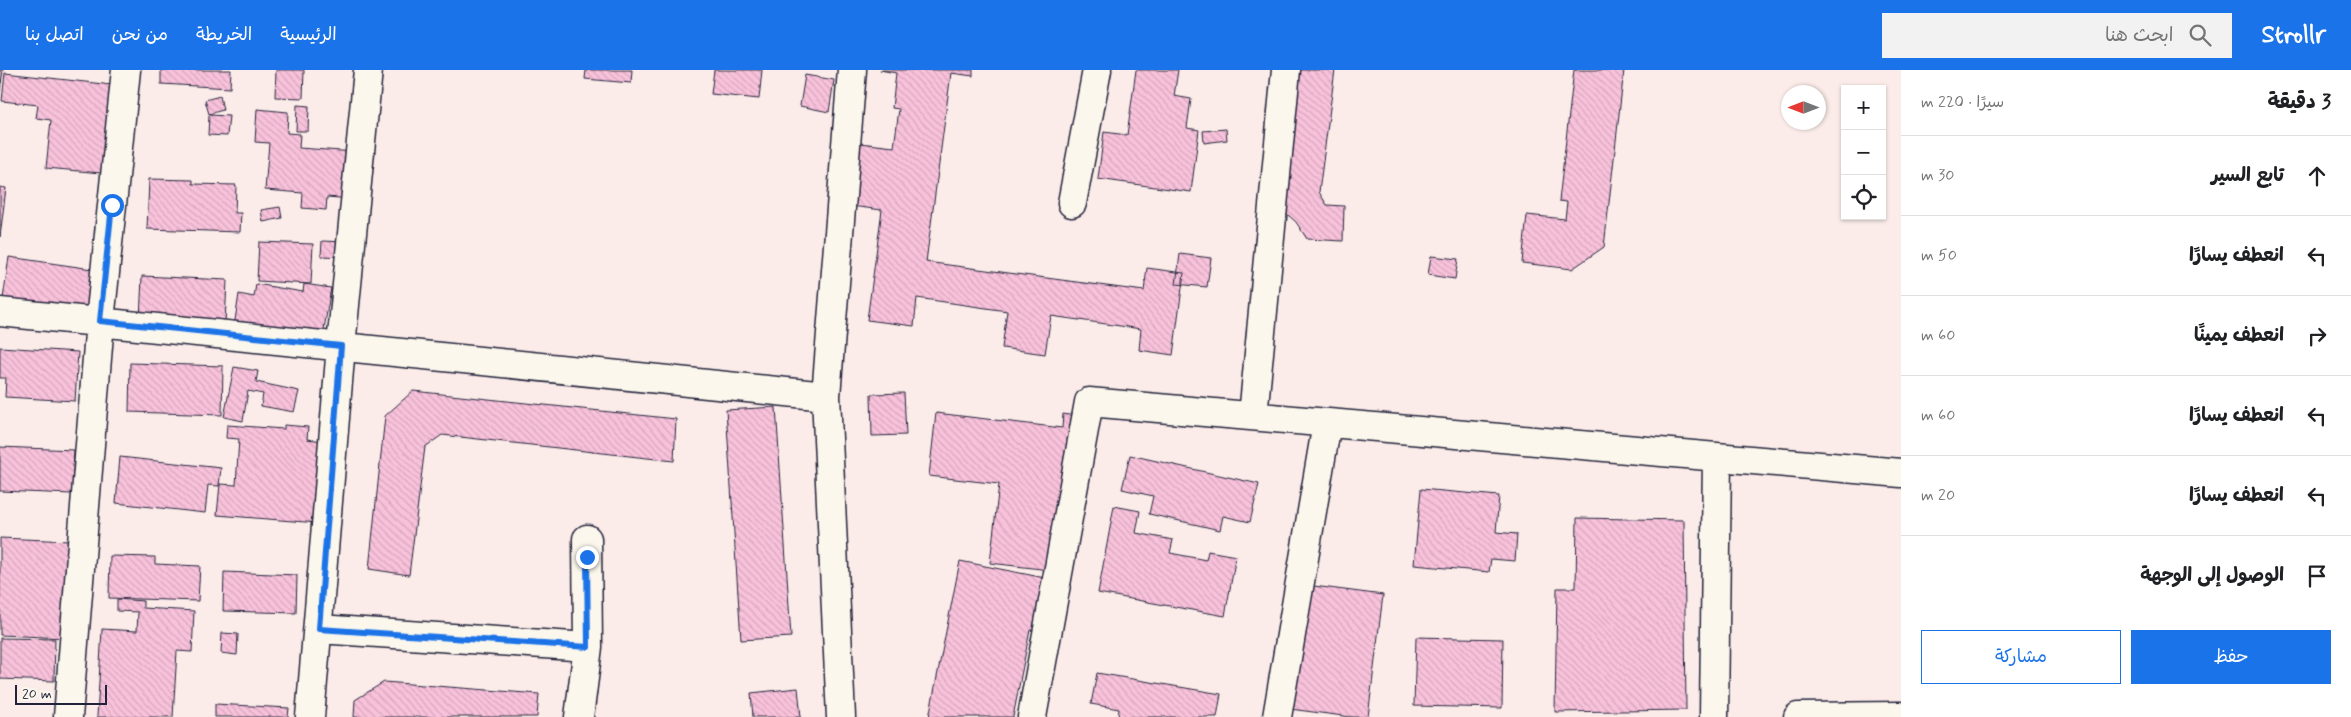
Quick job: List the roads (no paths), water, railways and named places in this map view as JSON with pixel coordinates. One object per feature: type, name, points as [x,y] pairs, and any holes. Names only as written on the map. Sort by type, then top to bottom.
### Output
[{"type":"street","points":[[68,717],[100,321],[126,70]]},
{"type":"street","points":[[310,717],[319,629],[341,346],[368,70]]},
{"type":"street","points":[[841,717],[826,396],[852,70]]},
{"type":"street","points":[[1072,203],[1097,70]]},
{"type":"street","points":[[1253,416],[1286,70]]},
{"type":"street","points":[[0,312],[826,396]]},
{"type":"street","points":[[1032,717],[1089,402],[1901,473]]},
{"type":"street","points":[[1277,717],[1327,423]]},
{"type":"street","points":[[1714,717],[1718,457]]},
{"type":"street","points":[[579,717],[588,647],[586,539]]},
{"type":"street","points":[[319,629],[588,647]]},
{"type":"street","points":[[1798,717],[1901,716]]}]
